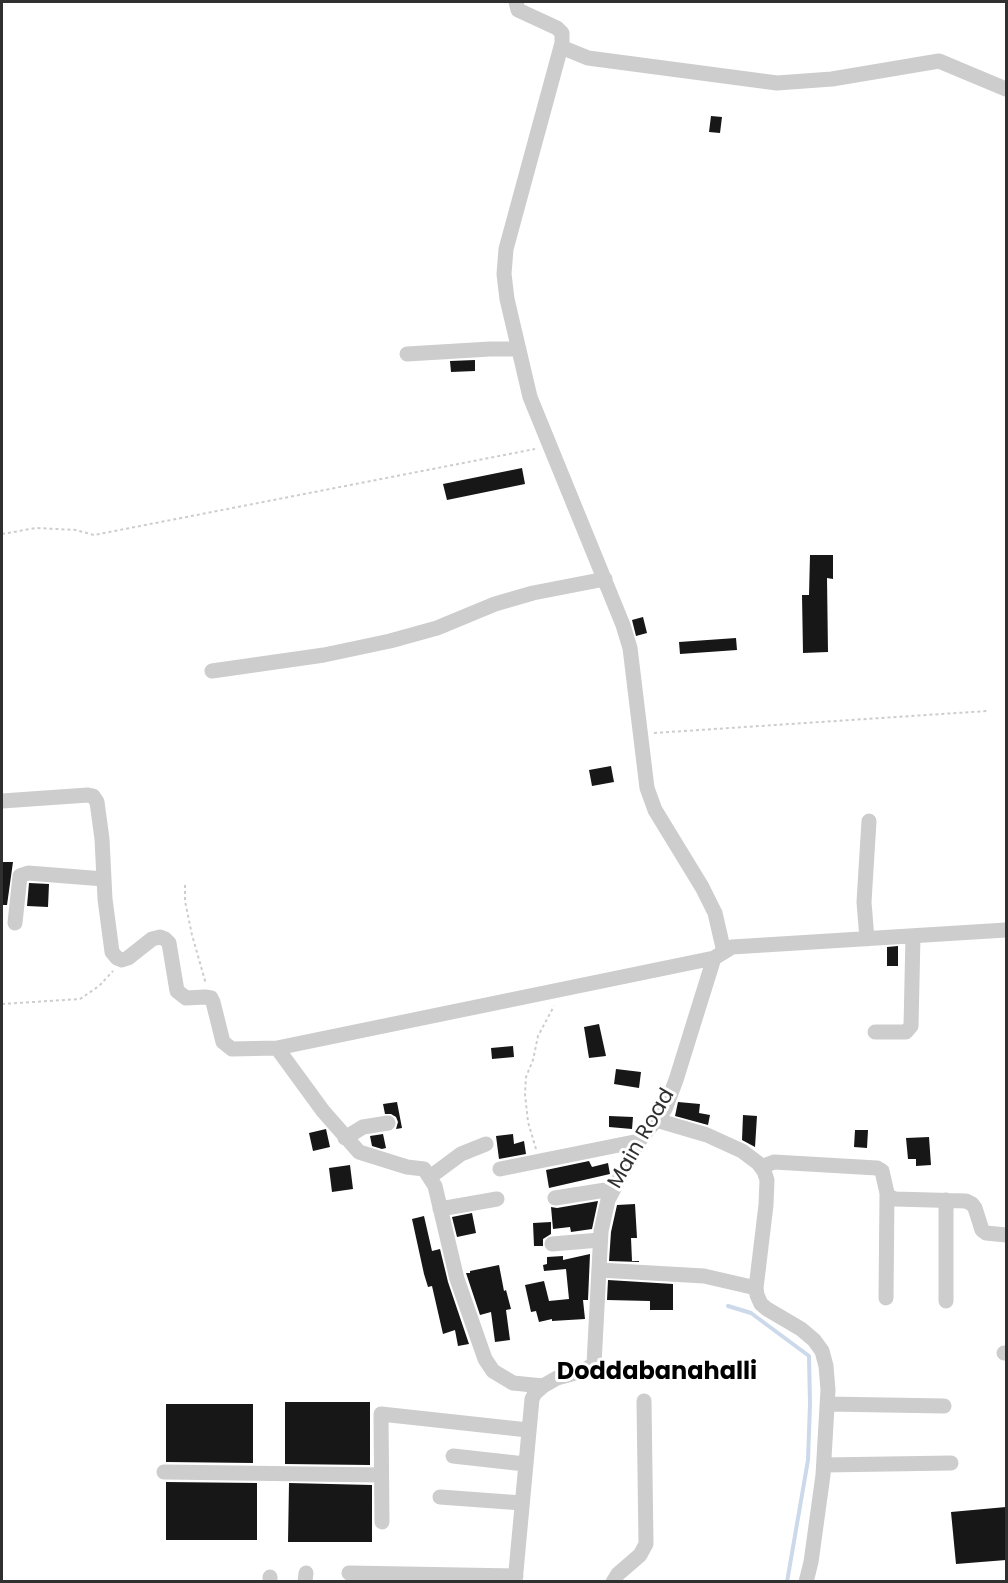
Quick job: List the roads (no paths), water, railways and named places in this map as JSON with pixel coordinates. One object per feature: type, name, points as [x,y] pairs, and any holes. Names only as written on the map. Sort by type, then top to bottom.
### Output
[{"type":"street","points":[[516,2],[518,10],[557,28],[562,33],[561,46],[506,249],[504,274],[507,299],[530,397],[605,579],[630,648],[647,788],[655,810],[702,886],[715,913],[719,955]]},
{"type":"street","points":[[561,46],[588,58],[777,83],[832,79],[939,61],[1006,89]]},
{"type":"street","points":[[407,354],[519,349]]},
{"type":"street","points":[[212,671],[324,655],[390,641],[437,628],[495,604],[534,593],[605,579]]},
{"type":"street","points":[[2,801],[93,796],[97,802],[102,839],[112,952],[122,960],[128,958],[152,939],[160,937],[165,939],[169,943],[177,991],[186,998],[211,998],[223,1042],[232,1048],[277,1048],[566,989],[719,955],[732,947],[1006,930]]},
{"type":"street","points":[[867,939],[864,902],[869,821]]},
{"type":"street","points":[[15,923],[20,876],[22,875],[28,873],[104,879]]},
{"type":"street","points":[[875,1032],[906,1032],[911,1026],[913,936]]},
{"type":"street","name":"Main Road","points":[[543,1386],[557,1378],[583,1371],[594,1364],[600,1240],[608,1200],[639,1141],[665,1108],[719,955]]},
{"type":"street","points":[[277,1048],[345,1138],[359,1152],[407,1167],[424,1169],[430,1177],[457,1279],[485,1359],[493,1371],[513,1383],[543,1386]]},
{"type":"street","points":[[656,1120],[707,1136],[742,1151],[758,1163],[767,1180],[756,1288],[761,1304],[814,1340],[822,1351],[826,1366],[824,1465],[813,1551],[806,1581]]},
{"type":"street","points":[[345,1138],[363,1128],[388,1123]]},
{"type":"street","points":[[500,1169],[639,1141]]},
{"type":"street","points":[[430,1177],[461,1154],[486,1144]]},
{"type":"street","points":[[761,1167],[774,1162],[877,1168],[882,1171],[886,1180],[887,1193],[886,1298]]},
{"type":"street","points":[[555,1198],[612,1189]]},
{"type":"street","points":[[887,1193],[895,1199],[972,1203],[982,1230],[986,1233],[1006,1235]]},
{"type":"street","points":[[440,1209],[497,1199]]},
{"type":"street","points":[[946,1200],[946,1301]]},
{"type":"street","points":[[552,1244],[600,1240]]},
{"type":"street","points":[[599,1270],[704,1276],[756,1288]]},
{"type":"street","points":[[349,1570],[515,1579],[532,1400],[535,1393],[543,1386]]},
{"type":"street","points":[[613,1581],[640,1555],[646,1544],[644,1401]]},
{"type":"street","points":[[827,1404],[944,1406]]},
{"type":"street","points":[[382,1522],[381,1414],[528,1430]]},
{"type":"street","points":[[453,1456],[525,1464]]},
{"type":"street","points":[[824,1465],[951,1463]]},
{"type":"street","points":[[164,1472],[381,1475]]},
{"type":"street","points":[[440,1497],[522,1503]]},
{"type":"waterway","points":[[728,1306],[751,1313],[809,1356],[808,1460],[787,1582]]},
{"type":"district","name":"Doddabanahalli","points":[[657,1373]]}]
